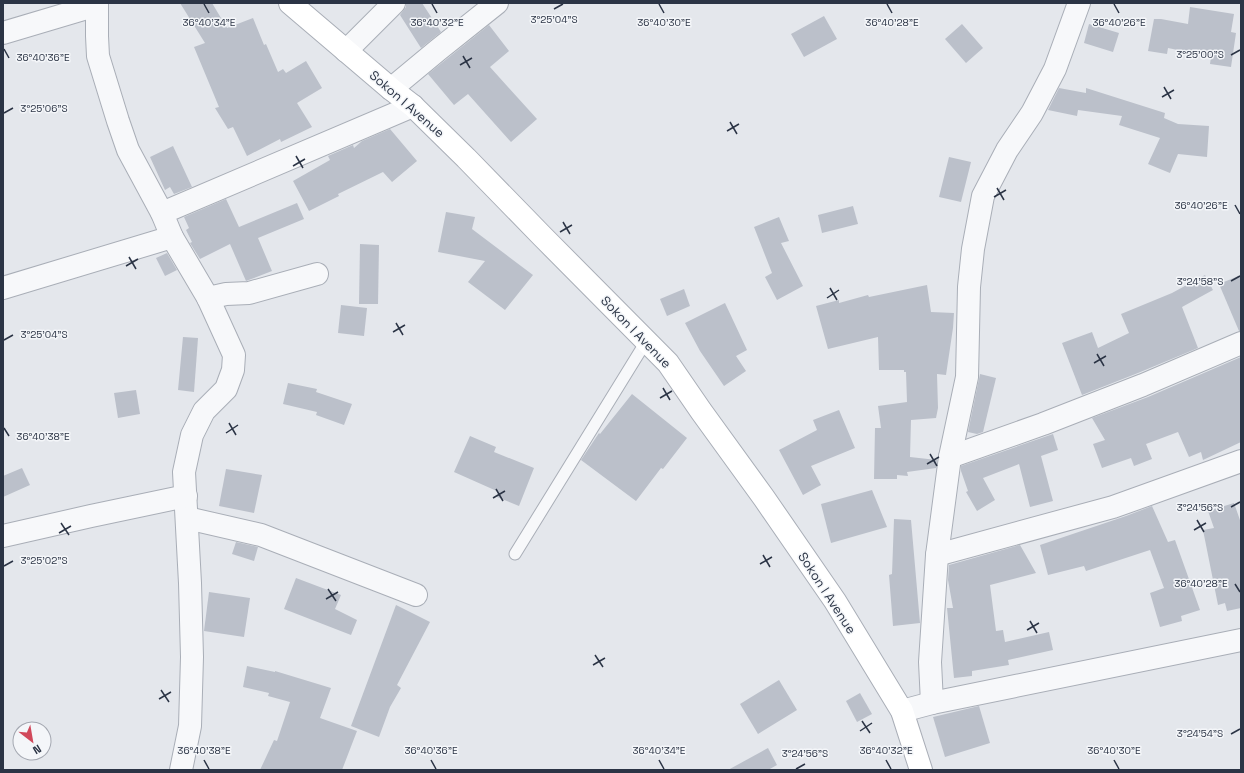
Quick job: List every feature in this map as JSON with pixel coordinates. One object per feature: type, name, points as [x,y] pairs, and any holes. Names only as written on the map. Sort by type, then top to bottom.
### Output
[{"type":"street","name":"Sokon I Avenue","points":[[290,3],[413,106],[647,340],[668,363],[768,504],[834,601],[902,711],[921,770]]},
{"type":"street","points":[[346,51],[394,3]]},
{"type":"street","points":[[391,89],[497,3]]},
{"type":"street","points":[[932,703],[930,662],[937,555],[950,457],[967,377],[969,287],[973,249],[983,196],[1007,150],[1032,113],[1055,69],[1079,3]]},
{"type":"street","points":[[3,33],[97,4],[98,56],[128,150],[162,213],[172,237],[208,298],[234,355],[233,370],[226,389],[204,411],[192,435],[184,472],[192,658],[190,726],[181,770]]},
{"type":"street","points":[[162,213],[413,106]]},
{"type":"street","points":[[3,288],[172,237]]},
{"type":"street","points":[[208,298],[226,294],[249,293],[317,274]]},
{"type":"street","points":[[950,457],[1043,424],[1142,385],[1241,343]]},
{"type":"street","points":[[937,555],[1113,507],[1241,461]]},
{"type":"street","points":[[3,536],[98,514],[186,496]]},
{"type":"street","points":[[186,518],[262,535],[416,595]]},
{"type":"street","points":[[902,711],[932,703],[1241,640]]},
{"type":"lane","points":[[515,554],[647,340]]},
{"type":"building","points":[[180,3],[212,3],[227,28],[253,18],[264,45],[266,44],[278,72],[283,69],[286,73],[306,61],[322,88],[297,103],[312,127],[281,142],[280,139],[247,156],[233,127],[228,129],[215,108],[219,107],[194,47],[205,43]]},
{"type":"building","points":[[406,3],[422,3],[441,32],[421,48],[400,15],[406,7]]},
{"type":"building","points":[[1190,7],[1234,14],[1231,32],[1236,33],[1231,67],[1210,64],[1211,57],[1168,48],[1167,54],[1148,51],[1154,19],[1188,24]]},
{"type":"building","points":[[824,16],[837,39],[804,57],[791,34]]},
{"type":"building","points":[[962,24],[983,48],[966,63],[945,39]]},
{"type":"building","points":[[1089,24],[1119,33],[1113,52],[1084,43]]},
{"type":"building","points":[[489,25],[509,51],[490,67],[537,119],[511,142],[468,94],[454,105],[428,74]]},
{"type":"building","points":[[1059,88],[1086,93],[1086,88],[1165,113],[1164,118],[1178,124],[1209,126],[1207,157],[1178,154],[1170,173],[1148,164],[1160,138],[1119,125],[1122,116],[1078,110],[1077,116],[1048,110]]},
{"type":"building","points":[[390,129],[417,161],[392,182],[383,172],[338,194],[339,196],[309,211],[293,181],[330,160],[328,156],[353,145],[354,148],[362,141]]},
{"type":"building","points":[[173,146],[192,187],[174,194],[170,187],[165,190],[150,157]]},
{"type":"building","points":[[949,157],[971,162],[961,202],[939,197]]},
{"type":"building","points":[[226,199],[239,227],[297,203],[304,219],[258,238],[272,271],[246,281],[230,244],[200,259],[190,243],[192,242],[186,230],[189,228],[184,217]]},
{"type":"building","points":[[853,206],[858,224],[822,233],[818,215]]},
{"type":"building","points":[[446,212],[475,217],[472,229],[533,275],[505,310],[468,282],[485,261],[438,252]]},
{"type":"building","points":[[779,217],[789,241],[781,243],[803,286],[777,300],[765,277],[772,273],[754,227]]},
{"type":"building","points":[[360,244],[379,245],[378,304],[359,304]]},
{"type":"building","points":[[167,253],[177,270],[165,276],[156,258]]},
{"type":"building","points":[[1205,275],[1213,290],[1182,307],[1198,348],[1082,395],[1062,343],[1092,332],[1098,348],[1129,333],[1121,314],[1172,293]]},
{"type":"building","points":[[1241,275],[1241,331],[1239,331],[1219,284]]},
{"type":"building","points":[[927,285],[931,312],[954,313],[946,375],[937,374],[938,408],[936,418],[911,420],[910,457],[937,460],[936,468],[907,472],[908,476],[897,475],[897,479],[874,479],[875,428],[881,428],[878,406],[907,402],[906,372],[904,372],[904,370],[879,370],[878,337],[828,349],[816,306],[839,300],[839,303],[868,295],[869,297]]},
{"type":"building","points":[[684,289],[690,306],[667,316],[660,299]]},
{"type":"building","points":[[725,303],[747,350],[736,356],[746,371],[724,386],[700,351],[685,323]]},
{"type":"building","points":[[341,305],[367,308],[364,336],[338,333]]},
{"type":"building","points":[[183,337],[198,338],[194,392],[178,390]]},
{"type":"building","points":[[1241,357],[1241,442],[1203,460],[1201,452],[1189,457],[1178,432],[1146,444],[1152,459],[1134,466],[1131,458],[1102,468],[1093,444],[1105,440],[1092,418],[1148,397]]},
{"type":"building","points":[[980,374],[996,378],[983,432],[977,434],[968,432]]},
{"type":"building","points":[[288,383],[317,389],[316,392],[352,404],[344,425],[316,415],[317,412],[283,404]]},
{"type":"building","points":[[136,390],[140,414],[118,418],[114,393]]},
{"type":"building","points":[[632,394],[687,438],[663,469],[661,468],[636,501],[581,460],[599,433],[600,434]]},
{"type":"building","points":[[839,410],[855,448],[811,466],[821,485],[803,495],[779,450],[817,430],[813,420]]},
{"type":"building","points":[[1053,434],[1058,450],[1041,456],[1053,501],[1030,507],[1019,464],[983,478],[995,500],[977,511],[966,492],[968,491],[961,471],[961,466]]},
{"type":"building","points":[[470,436],[496,447],[494,452],[534,468],[519,506],[497,497],[499,492],[454,472]]},
{"type":"building","points":[[22,468],[30,485],[3,497],[3,476]]},
{"type":"building","points":[[226,469],[262,475],[254,513],[219,506]]},
{"type":"building","points":[[872,490],[887,527],[831,543],[821,504]]},
{"type":"building","points":[[1234,503],[1241,523],[1241,608],[1227,611],[1225,603],[1218,605],[1203,530],[1214,528],[1208,511]]},
{"type":"building","points":[[1152,506],[1168,542],[1175,540],[1200,610],[1181,616],[1182,621],[1160,627],[1150,593],[1164,588],[1150,550],[1086,571],[1084,566],[1048,575],[1040,545]]},
{"type":"building","points":[[894,519],[911,520],[920,623],[893,626],[889,575],[892,574]]},
{"type":"building","points":[[236,542],[258,547],[254,561],[232,554]]},
{"type":"building","points":[[1020,545],[1036,573],[990,585],[996,631],[1003,630],[1005,642],[1049,632],[1053,650],[1008,660],[1009,665],[972,671],[972,676],[954,678],[947,608],[953,608],[948,580],[949,565]]},
{"type":"building","points":[[296,578],[341,595],[335,609],[357,620],[351,635],[284,609]]},
{"type":"building","points":[[209,592],[250,598],[244,637],[204,631]]},
{"type":"building","points":[[396,605],[430,622],[397,685],[401,688],[390,707],[379,737],[351,726]]},
{"type":"building","points":[[247,666],[275,671],[331,688],[320,718],[357,731],[342,770],[260,770],[274,740],[277,741],[290,702],[268,696],[269,693],[243,687]]},
{"type":"building","points":[[779,680],[797,710],[758,734],[740,704]]},
{"type":"building","points":[[860,693],[872,714],[857,722],[846,701]]},
{"type":"building","points":[[979,706],[990,743],[945,757],[933,717]]},
{"type":"building","points":[[768,748],[777,765],[768,770],[728,770]]}]
